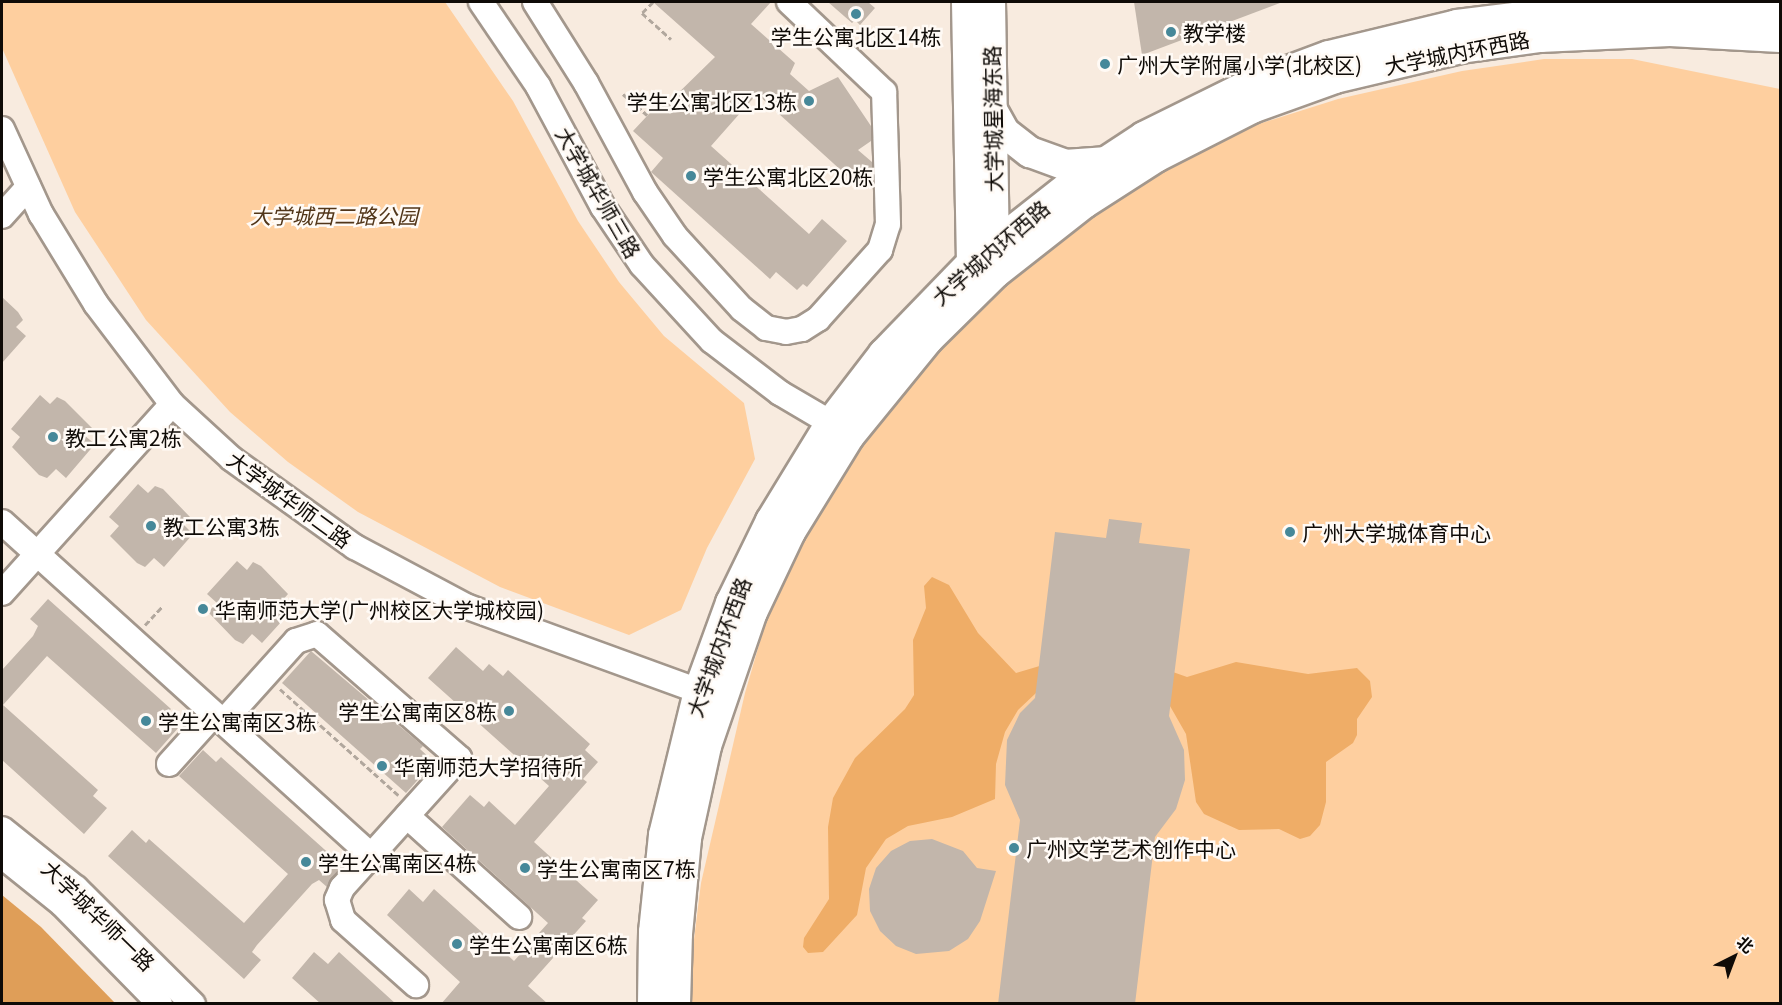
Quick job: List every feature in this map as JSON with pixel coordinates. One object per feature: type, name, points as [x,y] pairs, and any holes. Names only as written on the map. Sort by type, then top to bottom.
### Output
[{"type":"main road","name":"大学城星海东路","points":[[967,2],[987,260]]},
{"type":"main road","name":"大学城星海东路","points":[[987,260],[992,110],[990,2]]},
{"type":"main road","name":"大学城内环西路","points":[[653,1004],[654,932],[664,835],[750,562],[831,423],[897,339],[1104,162],[1243,88],[1329,56],[1405,36],[1538,15],[1670,9],[1764,20]]},
{"type":"main road","name":"大学城内环西路","points":[[675,1004],[677,934],[686,838],[709,695],[765,582],[820,480],[901,369],[957,308],[987,260],[1084,203],[1156,157],[1252,108],[1335,78],[1461,48],[1540,37],[1670,31],[1764,20]]},
{"type":"main road","points":[[992,110],[1004,132],[1030,152],[1065,165],[1104,162]]},
{"type":"street","points":[[535,2],[586,83],[645,192],[679,242],[754,320],[771,330],[786,332],[802,329],[818,320],[880,250],[888,224],[885,92],[789,2]]},
{"type":"street","name":"大学城华师三路","points":[[484,3],[538,86],[618,231],[648,272],[685,316],[732,358],[831,423]]},
{"type":"street","name":"大学城华师二路","points":[[2,129],[28,187],[96,304],[172,404],[280,497],[402,574],[528,632],[709,695]]},
{"type":"street","points":[[2,216],[28,187]]},
{"type":"street","points":[[2,593],[172,404]]},
{"type":"street","points":[[2,522],[372,856]]},
{"type":"street","points":[[169,764],[265,675],[300,637],[317,634],[398,703],[459,758],[339,892],[338,913],[416,985]]},
{"type":"street","points":[[411,812],[519,917]]},
{"type":"street","name":"大学城华师一路","points":[[2,830],[76,888],[192,1004]]},
{"type":"street","name":"大学城华师一路","points":[[2,856],[62,904],[160,1004]]},
{"type":"path","points":[[653,2],[642,13],[671,39]]},
{"type":"path","points":[[622,94],[647,116]]},
{"type":"path","points":[[265,675],[411,812]]},
{"type":"green space","name":"大学城西二路公园","points":[[2,2],[445,2],[513,101],[578,221],[619,282],[664,336],[744,403],[755,459],[707,548],[681,610],[629,635],[500,587],[358,512],[288,462],[230,412],[146,320],[75,212],[2,48]]},
{"type":"green space","name":"广州大学城体育中心","points":[[1544,59],[1632,59],[1780,89],[1780,1003],[686,1004],[701,883],[745,693],[777,583],[862,429],[1017,263],[1208,140],[1338,99],[1462,71]]},
{"type":"green space","points":[[2,869],[54,912],[144,1003],[134,998],[52,914],[2,873]]},
{"type":"shaded area","points":[[932,577],[949,585],[978,633],[1016,673],[1043,665],[1156,666],[1187,677],[1236,662],[1308,674],[1357,668],[1370,681],[1372,697],[1357,719],[1357,735],[1353,743],[1326,762],[1326,802],[1320,825],[1310,836],[1300,839],[1279,829],[1239,830],[1204,814],[1196,802],[1186,734],[1170,706],[1036,693],[1018,710],[1005,732],[996,764],[995,799],[952,817],[908,826],[886,839],[866,868],[857,915],[823,952],[808,953],[803,947],[804,938],[829,899],[828,827],[833,798],[855,758],[905,709],[914,695],[913,640],[926,608],[924,586]]},
{"type":"shaded area","points":[[2,895],[41,927],[115,1003],[2,1003]]},
{"type":"building","points":[[653,2],[771,2],[751,24],[795,63],[790,74],[809,91],[838,77],[871,126],[871,141],[858,150],[872,162],[872,175],[864,185],[858,180],[855,183],[757,94],[711,146],[809,234],[822,219],[847,241],[807,287],[803,284],[797,290],[776,272],[770,279],[651,172],[663,158],[633,131],[662,100],[667,104],[715,57]]},
{"type":"building","name":"学生公寓北区14栋","points":[[828,2],[868,2],[875,8],[860,25],[855,20],[852,23]]},
{"type":"building","name":"教学楼","points":[[1134,2],[1280,2],[1280,3],[1142,55]]},
{"type":"building","points":[[2,297],[23,320],[16,327],[26,336],[2,363]]},
{"type":"building","name":"教工公寓2栋","points":[[40,395],[50,404],[57,397],[65,401],[92,428],[85,436],[95,444],[66,478],[56,469],[47,478],[39,475],[12,447],[20,437],[11,429]]},
{"type":"building","name":"教工公寓3栋","points":[[138,484],[148,493],[155,486],[163,489],[190,517],[184,525],[193,534],[164,567],[154,558],[145,567],[137,563],[110,536],[119,526],[109,517]]},
{"type":"building","points":[[1109,519],[1142,523],[1139,543],[1190,549],[1169,716],[1184,750],[1185,780],[1176,809],[1155,837],[1135,1004],[998,1004],[1020,820],[1005,785],[1007,740],[1020,713],[1035,698],[1055,532],[1106,538]]},
{"type":"building","points":[[237,561],[247,570],[253,562],[261,566],[288,594],[282,601],[292,610],[262,643],[252,634],[243,644],[235,640],[208,612],[217,603],[207,594]]},
{"type":"building","name":"学生公寓南区3栋","points":[[48,599],[171,709],[165,715],[179,727],[156,753],[47,656],[3,705],[98,790],[93,796],[107,808],[84,834],[2,760],[2,670],[33,636],[38,626],[30,619]]},
{"type":"building","points":[[456,647],[483,671],[489,664],[503,676],[508,670],[590,744],[585,750],[598,762],[583,779],[587,782],[534,842],[598,900],[582,918],[586,921],[528,986],[548,1004],[441,1004],[460,982],[387,915],[409,889],[423,902],[434,889],[514,961],[548,923],[442,827],[470,795],[484,807],[489,801],[515,825],[549,786],[428,678]]},
{"type":"building","points":[[311,651],[423,746],[420,749],[434,762],[406,793],[282,683]]},
{"type":"building","name":"学生公寓南区4栋","points":[[203,750],[216,762],[221,757],[343,866],[327,887],[319,880],[312,884],[257,945],[252,952],[261,960],[244,979],[108,856],[132,830],[146,843],[149,839],[244,923],[288,874],[179,776]]},
{"type":"building","points":[[932,839],[963,851],[977,868],[996,871],[980,921],[968,939],[949,951],[916,954],[896,946],[880,931],[870,911],[869,889],[876,868],[891,851],[910,841]]},
{"type":"building","points":[[314,952],[328,964],[339,952],[396,1004],[321,1004],[292,978]]},
{"type":"place","name":"学生公寓北区14栋","points":[[856,14]]},
{"type":"place","name":"教学楼","points":[[1171,32]]},
{"type":"place","name":"广州大学附属小学(北校区)","points":[[1105,64]]},
{"type":"place","name":"学生公寓北区13栋","points":[[809,101]]},
{"type":"place","name":"学生公寓北区20栋","points":[[691,176]]},
{"type":"place","name":"教工公寓2栋","points":[[53,437]]},
{"type":"place","name":"教工公寓3栋","points":[[151,526]]},
{"type":"place","name":"广州大学城体育中心","points":[[1290,532]]},
{"type":"place","name":"华南师范大学(广州校区大学城校园)","points":[[203,609]]},
{"type":"place","name":"学生公寓南区8栋","points":[[509,711]]},
{"type":"place","name":"学生公寓南区3栋","points":[[146,721]]},
{"type":"place","name":"华南师范大学招待所","points":[[382,766]]},
{"type":"place","name":"广州文学艺术创作中心","points":[[1014,848]]},
{"type":"place","name":"学生公寓南区4栋","points":[[306,862]]},
{"type":"place","name":"学生公寓南区7栋","points":[[525,868]]},
{"type":"place","name":"学生公寓南区6栋","points":[[457,944]]}]
